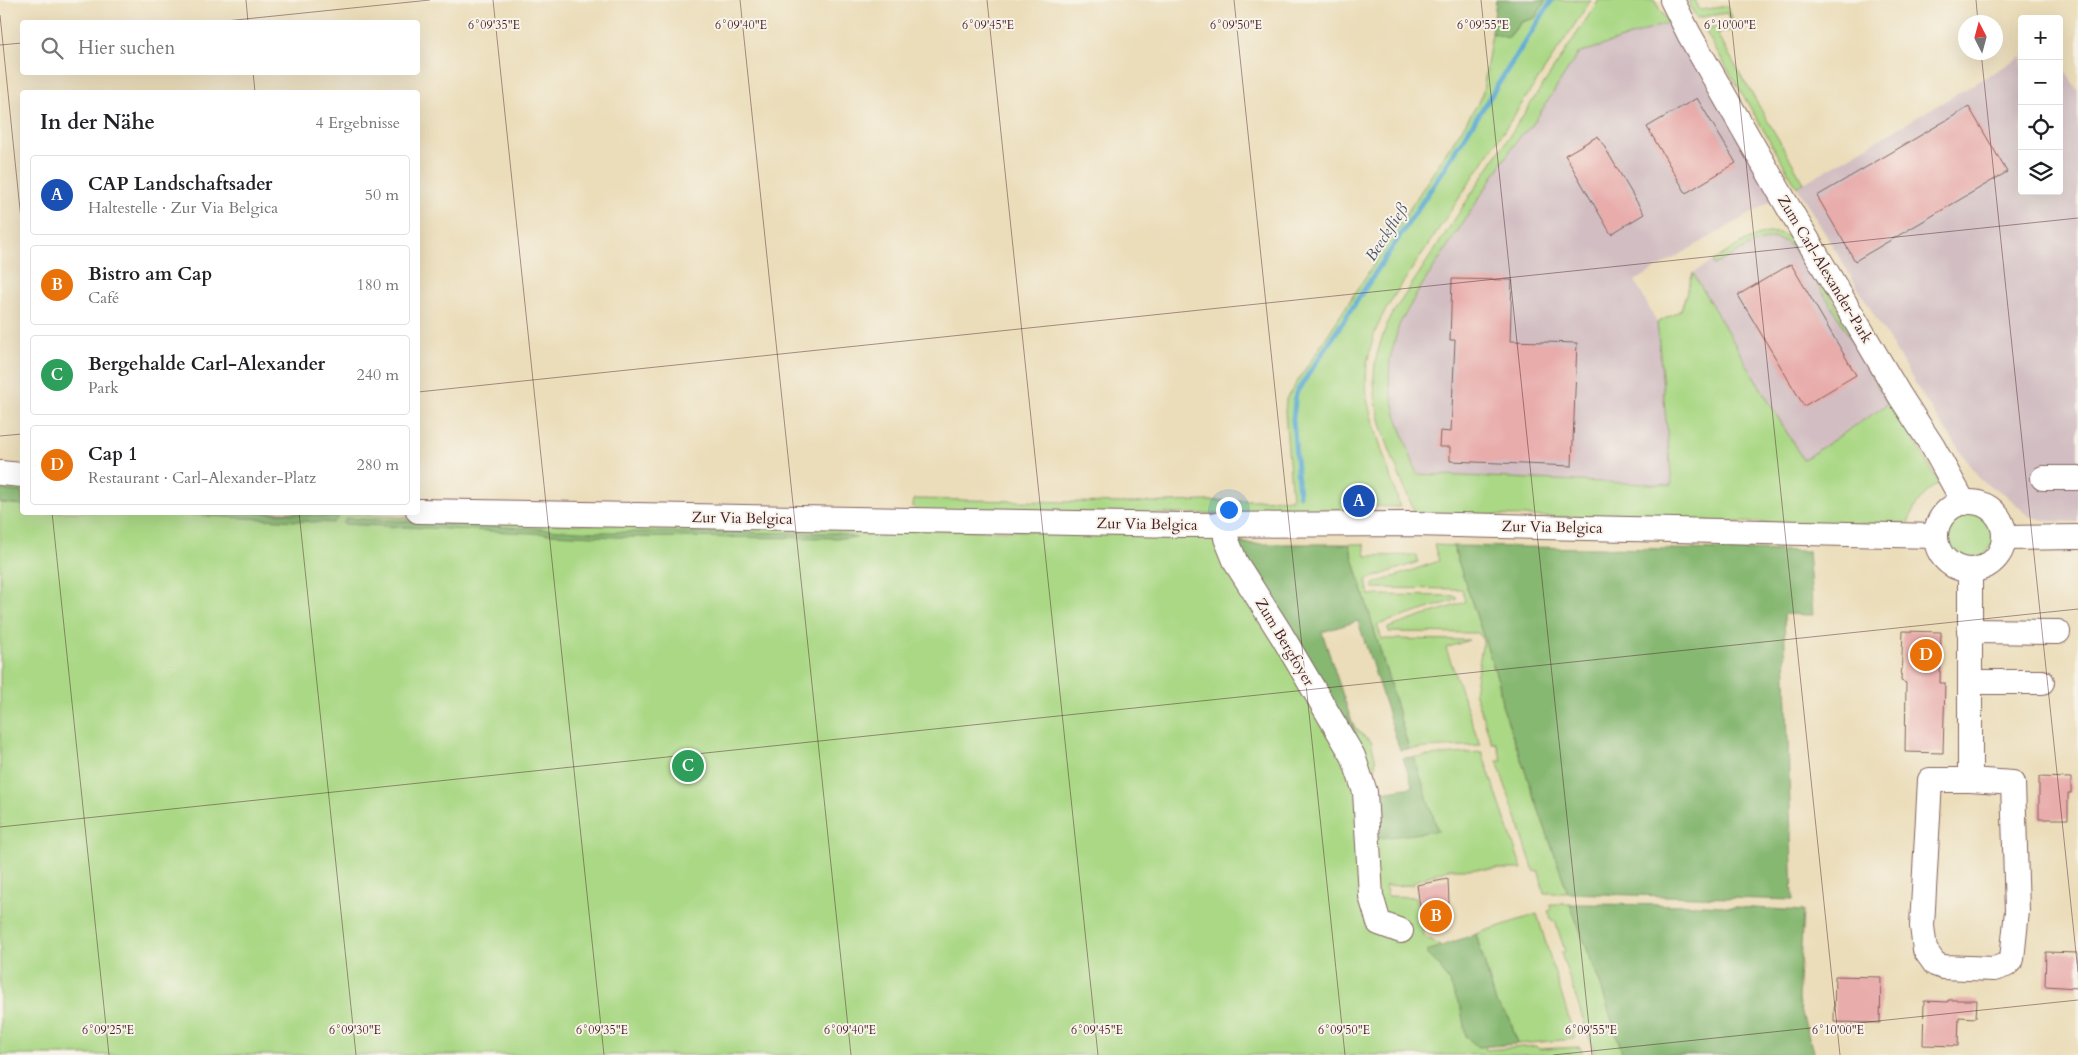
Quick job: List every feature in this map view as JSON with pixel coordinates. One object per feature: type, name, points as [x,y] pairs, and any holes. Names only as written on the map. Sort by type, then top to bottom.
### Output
[{"type":"street","name":"Zum Carl-Alexander-Park","points":[[1666,0],[1689,34]]},
{"type":"street","name":"Zum Carl-Alexander-Park","points":[[1672,0],[1689,34],[1787,205],[1900,396],[1933,447],[1964,503]]},
{"type":"street","points":[[0,473],[20,475]]},
{"type":"street","points":[[2043,478],[2078,478]]},
{"type":"street","points":[[1976,502],[1988,507],[1997,515],[2003,526],[2005,538],[2002,551],[1994,562],[1983,568],[1970,571],[1959,569],[1946,560],[1937,546],[1936,536],[1938,524],[1944,514],[1953,506],[1964,503],[1976,502]]},
{"type":"street","name":"Zur Via Belgica","points":[[420,511],[1225,524],[1412,524],[1936,536]]},
{"type":"street","name":"Zum Bergfoyer","points":[[1225,524],[1226,538],[1236,563],[1281,634],[1353,756],[1365,792],[1371,896],[1375,912],[1379,923],[1401,931]]},
{"type":"street","points":[[2005,538],[2078,537]]},
{"type":"street","points":[[1970,571],[1970,780]]},
{"type":"street","points":[[1970,632],[2058,632]]},
{"type":"street","points":[[1970,682],[2042,682]]},
{"type":"street","points":[[1930,780],[1970,780],[2013,783],[2017,911],[2014,950],[2012,959],[2006,966],[1994,969],[1943,967],[1935,964],[1925,950],[1922,940],[1930,780]]},
{"type":"shaded area","points":[[1672,21],[1775,199],[1635,281],[1657,323],[1672,485],[1417,474],[1396,414],[1389,381],[1390,359],[1399,325],[1419,290],[1510,151],[1522,133],[1531,127],[1578,54]]},
{"type":"shaded area","points":[[2018,58],[2018,195],[2063,195],[2063,68],[2078,91],[2078,522],[2048,521],[2028,516],[2006,495],[1981,481],[1927,403],[1797,187]]},
{"type":"shaded area","points":[[1772,238],[1784,241],[1797,252],[1833,308],[1888,405],[1803,461],[1693,273],[1713,261],[1714,264],[1753,244]]},
{"type":"green space","points":[[1496,0],[1546,0],[1535,18],[1521,22],[1508,38],[1492,33]]},
{"type":"green space","points":[[1546,0],[1591,0],[1396,293],[1381,318],[1374,335],[1367,363],[1367,399],[1400,507],[1361,506],[1360,511],[1294,511],[1249,514],[917,513],[913,506],[914,499],[1124,503],[1292,499],[1285,412],[1286,399],[1479,102],[1483,91],[1492,33],[1508,38],[1522,22],[1535,18]]},
{"type":"green space","points":[[1599,0],[1654,0],[1668,23],[1578,54],[1531,127],[1522,134],[1510,151],[1419,290],[1399,325],[1390,359],[1389,381],[1396,414],[1417,474],[1672,485],[1657,323],[1681,310],[1693,273],[1803,460],[1888,404],[1833,308],[1797,252],[1784,241],[1772,238],[1753,244],[1714,265],[1713,261],[1747,240],[1767,233],[1776,233],[1790,238],[1804,250],[1939,483],[1920,500],[1908,523],[1835,525],[1415,513],[1389,447],[1375,394],[1375,363],[1389,319]]},
{"type":"green space","points":[[1688,0],[1695,0],[1700,10],[1728,6],[1736,29],[1717,34],[1804,183],[1797,187],[1704,29],[1730,24],[1727,13],[1696,18]]},
{"type":"green space","points":[[0,479],[20,481],[20,515],[370,515],[449,522],[1233,534],[1244,542],[1245,556],[1330,698],[1361,734],[1371,741],[1375,757],[1378,834],[1438,831],[1414,757],[1482,752],[1522,869],[1448,869],[1415,881],[1413,885],[1385,886],[1388,896],[1416,897],[1424,936],[1445,949],[1474,1010],[1486,1050],[1536,1046],[1539,1049],[1580,1047],[1583,1055],[0,1055]]},
{"type":"green space","points":[[0,490],[20,492],[20,505],[0,503]]},
{"type":"green space","points":[[1966,510],[1976,510],[1988,517],[1995,529],[1995,539],[1988,551],[1976,558],[1966,558],[1958,554],[1951,547],[1947,539],[1947,529],[1951,521],[1958,514]]},
{"type":"green space","points":[[190,515],[310,515],[339,517],[333,523]]},
{"type":"green space","points":[[346,518],[596,532],[838,533],[857,538],[615,537],[343,524]]},
{"type":"green space","points":[[1233,542],[1254,544],[1349,544],[1409,749],[1400,750],[1358,621],[1322,632],[1361,750]]},
{"type":"green space","points":[[1349,544],[1364,544],[1366,556],[1417,555],[1418,562],[1366,580],[1369,595],[1456,596],[1456,600],[1377,625],[1382,639],[1469,640],[1446,648],[1480,745],[1409,749]]},
{"type":"green space","points":[[1434,545],[1453,546],[1499,683],[1502,705],[1568,893],[1544,893],[1539,872],[1534,871],[1497,761],[1502,760],[1496,743],[1492,743],[1474,692],[1483,641],[1479,633],[1389,632],[1388,628],[1465,602],[1462,589],[1374,588],[1373,584],[1439,561]]},
{"type":"green space","points":[[1453,546],[1808,551],[1813,615],[1784,614],[1793,900],[1568,893],[1502,705],[1499,683]]},
{"type":"green space","points":[[1414,757],[1438,831],[1373,839],[1375,793],[1413,787],[1403,758]]},
{"type":"green space","points":[[1550,904],[1570,904],[1601,986],[1623,1055],[1595,1055],[1561,953],[1565,951],[1555,921],[1552,921],[1548,911],[1551,910]]},
{"type":"green space","points":[[1570,904],[1705,905],[1803,911],[1798,1000],[1814,1055],[1623,1055],[1601,986]]},
{"type":"green space","points":[[1537,914],[1575,1039],[1517,1044],[1510,1019],[1496,1003],[1476,934]]},
{"type":"green space","points":[[1476,934],[1496,1003],[1510,1019],[1517,1044],[1478,1047],[1466,1037],[1461,1009],[1450,984],[1440,967],[1427,955],[1427,951]]},
{"type":"building","points":[[1697,98],[1736,163],[1686,193],[1647,127]]},
{"type":"building","points":[[1969,107],[2007,172],[1855,261],[1817,196]]},
{"type":"building","points":[[1598,136],[1644,214],[1611,234],[1565,155]]},
{"type":"building","points":[[1791,264],[1856,375],[1804,406],[1738,295]]},
{"type":"building","points":[[1452,279],[1512,280],[1510,341],[1577,343],[1572,466],[1450,461],[1450,447],[1439,447],[1440,431],[1451,432],[1455,340],[1450,340]]},
{"type":"building","points":[[1903,631],[1941,632],[1940,683],[1945,683],[1943,753],[1905,752],[1906,683],[1901,681]]},
{"type":"building","points":[[2039,777],[2071,778],[2071,793],[2068,793],[2068,819],[2039,819]]},
{"type":"building","points":[[1448,879],[1449,903],[1444,905],[1445,908],[1430,914],[1428,911],[1421,914],[1417,885]]},
{"type":"building","points":[[2046,952],[2078,953],[2078,988],[2045,986]]},
{"type":"building","points":[[1835,976],[1881,977],[1880,1023],[1834,1022]]},
{"type":"building","points":[[1948,1000],[1977,1000],[1976,1018],[1959,1017],[1958,1046],[1923,1045],[1924,1001],[1948,1002]]},
{"type":"waterway","name":"Beeckfließ","points":[[1299,495],[1293,419],[1296,393],[1442,172],[1552,0]]},
{"type":"place","name":"CAP Landschaftsader","points":[[1359,501]]},
{"type":"place","name":"Cap 1","points":[[1926,655]]},
{"type":"place","name":"Bergehalde Carl-Alexander","points":[[688,766]]},
{"type":"place","name":"Bistro am Cap","points":[[1436,916]]}]
